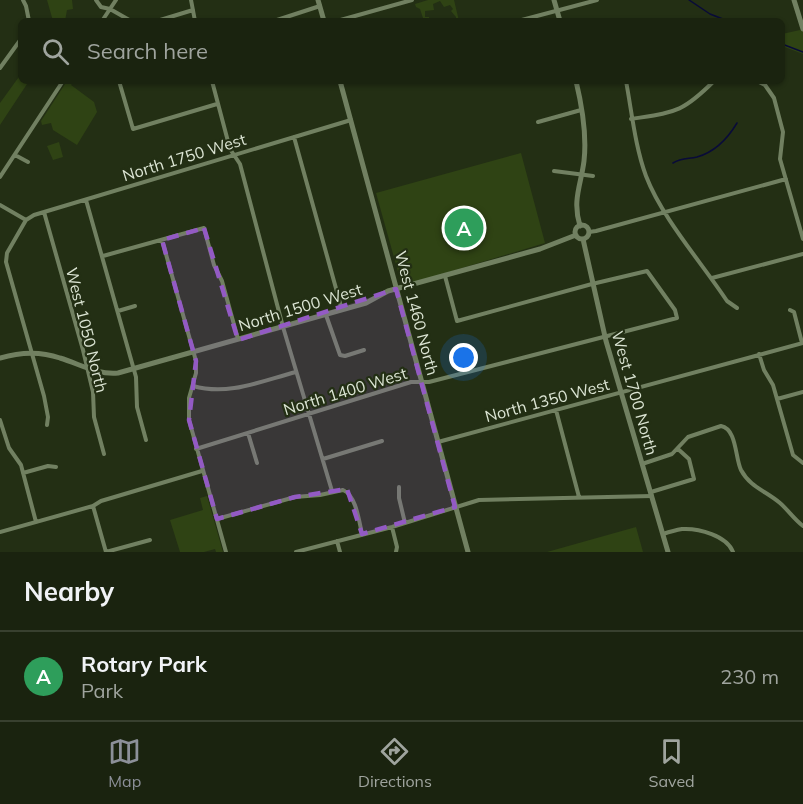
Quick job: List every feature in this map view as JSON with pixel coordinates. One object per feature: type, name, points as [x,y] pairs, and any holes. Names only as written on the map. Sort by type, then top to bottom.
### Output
[{"type":"street","points":[[23,0],[28,18]]},
{"type":"street","points":[[96,0],[101,7],[110,9],[126,18]]},
{"type":"street","points":[[104,18],[116,0]]},
{"type":"street","points":[[190,0],[194,18]]},
{"type":"street","points":[[348,18],[411,0]]},
{"type":"street","points":[[554,0],[559,18]]},
{"type":"street","points":[[530,18],[597,0]]},
{"type":"street","points":[[794,0],[803,29]]},
{"type":"street","points":[[282,18],[319,3],[323,18]]},
{"type":"street","points":[[166,18],[193,10]]},
{"type":"street","points":[[0,68],[18,43]]},
{"type":"street","points":[[0,177],[61,84]]},
{"type":"street","points":[[121,84],[133,129],[217,104]]},
{"type":"street","points":[[213,84],[230,148],[240,164],[283,327],[332,491]]},
{"type":"street","name":"West 1460 North","points":[[341,84],[468,552]]},
{"type":"street","points":[[577,84],[584,128],[584,160],[576,192],[576,214],[580,226]]},
{"type":"street","points":[[626,84],[646,177],[664,213],[727,301],[737,308]]},
{"type":"street","points":[[632,119],[681,109],[696,99],[711,84]]},
{"type":"street","points":[[763,84],[774,98],[783,132],[780,159],[803,239]]},
{"type":"street","points":[[538,122],[581,110]]},
{"type":"street","name":"North 1750 West","points":[[26,220],[34,215],[351,120]]},
{"type":"street","points":[[294,137],[342,310]]},
{"type":"street","points":[[15,155],[28,162]]},
{"type":"street","points":[[554,171],[593,176]]},
{"type":"street","points":[[589,231],[786,179]]},
{"type":"street","points":[[86,200],[134,369],[137,383],[137,407],[146,440]]},
{"type":"street","points":[[0,205],[26,220],[7,253],[6,262],[45,402],[47,425]]},
{"type":"street","name":"West 1050 North","points":[[44,212],[93,392],[93,412],[104,454]]},
{"type":"street","points":[[580,226],[585,226],[589,231]]},
{"type":"street","points":[[580,226],[575,231],[579,239],[584,239],[589,231]]},
{"type":"street","points":[[103,256],[204,228],[214,265],[222,281],[238,340]]},
{"type":"street","name":"North 1500 West","points":[[0,358],[32,353],[59,357],[86,368],[112,373],[134,369],[366,303],[381,293],[556,244],[576,236]]},
{"type":"street","name":"West 1700 North","points":[[584,239],[605,338],[668,552]]},
{"type":"street","points":[[162,240],[197,367],[189,398],[188,413],[226,552]]},
{"type":"street","points":[[712,278],[803,254]]},
{"type":"street","name":"North 1400 West","points":[[196,449],[411,382],[429,382],[677,318],[675,310],[647,271],[592,284]]},
{"type":"street","points":[[445,276],[457,321],[592,284]]},
{"type":"street","points":[[118,311],[135,306]]},
{"type":"street","points":[[790,310],[794,312],[802,343]]},
{"type":"street","points":[[326,314],[339,355],[345,356],[364,350]]},
{"type":"street","name":"North 1350 West","points":[[437,443],[802,343]]},
{"type":"street","points":[[759,354],[777,399],[793,455],[803,463]]},
{"type":"street","points":[[193,386],[208,390],[229,390],[296,372]]},
{"type":"street","points":[[777,399],[803,392]]},
{"type":"street","points":[[556,410],[579,497]]},
{"type":"street","points":[[0,420],[7,442],[18,459],[23,473],[36,522]]},
{"type":"street","points":[[642,464],[669,456],[688,437],[721,426],[728,428],[740,468],[747,480],[782,505],[803,526]]},
{"type":"street","points":[[248,433],[257,463]]},
{"type":"street","points":[[323,459],[382,441]]},
{"type":"street","points":[[296,552],[392,527],[478,500],[651,494],[694,479],[689,459],[678,449]]},
{"type":"street","points":[[23,473],[48,466],[56,467]]},
{"type":"street","points":[[0,532],[93,506],[101,501],[202,471]]},
{"type":"street","points":[[399,487],[399,498],[405,523]]},
{"type":"street","points":[[217,519],[295,497],[347,491],[353,502],[362,534]]},
{"type":"street","points":[[93,506],[106,552],[150,540]]},
{"type":"street","points":[[392,527],[396,552]]},
{"type":"street","points":[[663,534],[682,529],[711,534],[730,544],[733,552]]},
{"type":"street","points":[[337,541],[340,552]]},
{"type":"highlighted area","points":[[204,228],[238,340],[396,289],[455,507],[362,534],[347,489],[295,497],[217,519],[189,420],[196,361],[162,240]]},
{"type":"green space","points":[[47,0],[72,0],[73,9],[67,10],[66,18],[52,18]]},
{"type":"green space","points":[[428,0],[454,0],[458,18],[451,11],[453,9],[450,5],[444,7],[440,1],[433,4],[434,10],[425,11],[425,17],[429,18],[423,18],[420,9],[415,4]]},
{"type":"green space","points":[[803,31],[803,54],[785,47],[785,33]]},
{"type":"green space","points":[[18,78],[18,84],[27,84],[0,125],[0,103]]},
{"type":"green space","points":[[65,84],[72,84],[94,102],[97,112],[77,145],[53,130],[51,123],[42,125],[41,121]]},
{"type":"green space","points":[[59,142],[63,157],[53,160],[47,146]]},
{"type":"green space","points":[[521,153],[545,243],[402,286],[376,193]]},
{"type":"green space","points":[[207,496],[223,552],[216,552],[215,549],[204,552],[180,552],[170,520],[203,510],[200,498]]},
{"type":"green space","points":[[636,527],[643,552],[547,552]]},
{"type":"waterway","points":[[689,0],[720,18]]},
{"type":"waterway","points":[[785,45],[803,52]]},
{"type":"waterway","points":[[673,163],[710,152],[725,139],[737,123]]},
{"type":"place","name":"Rotary Park","points":[[464,228]]}]
